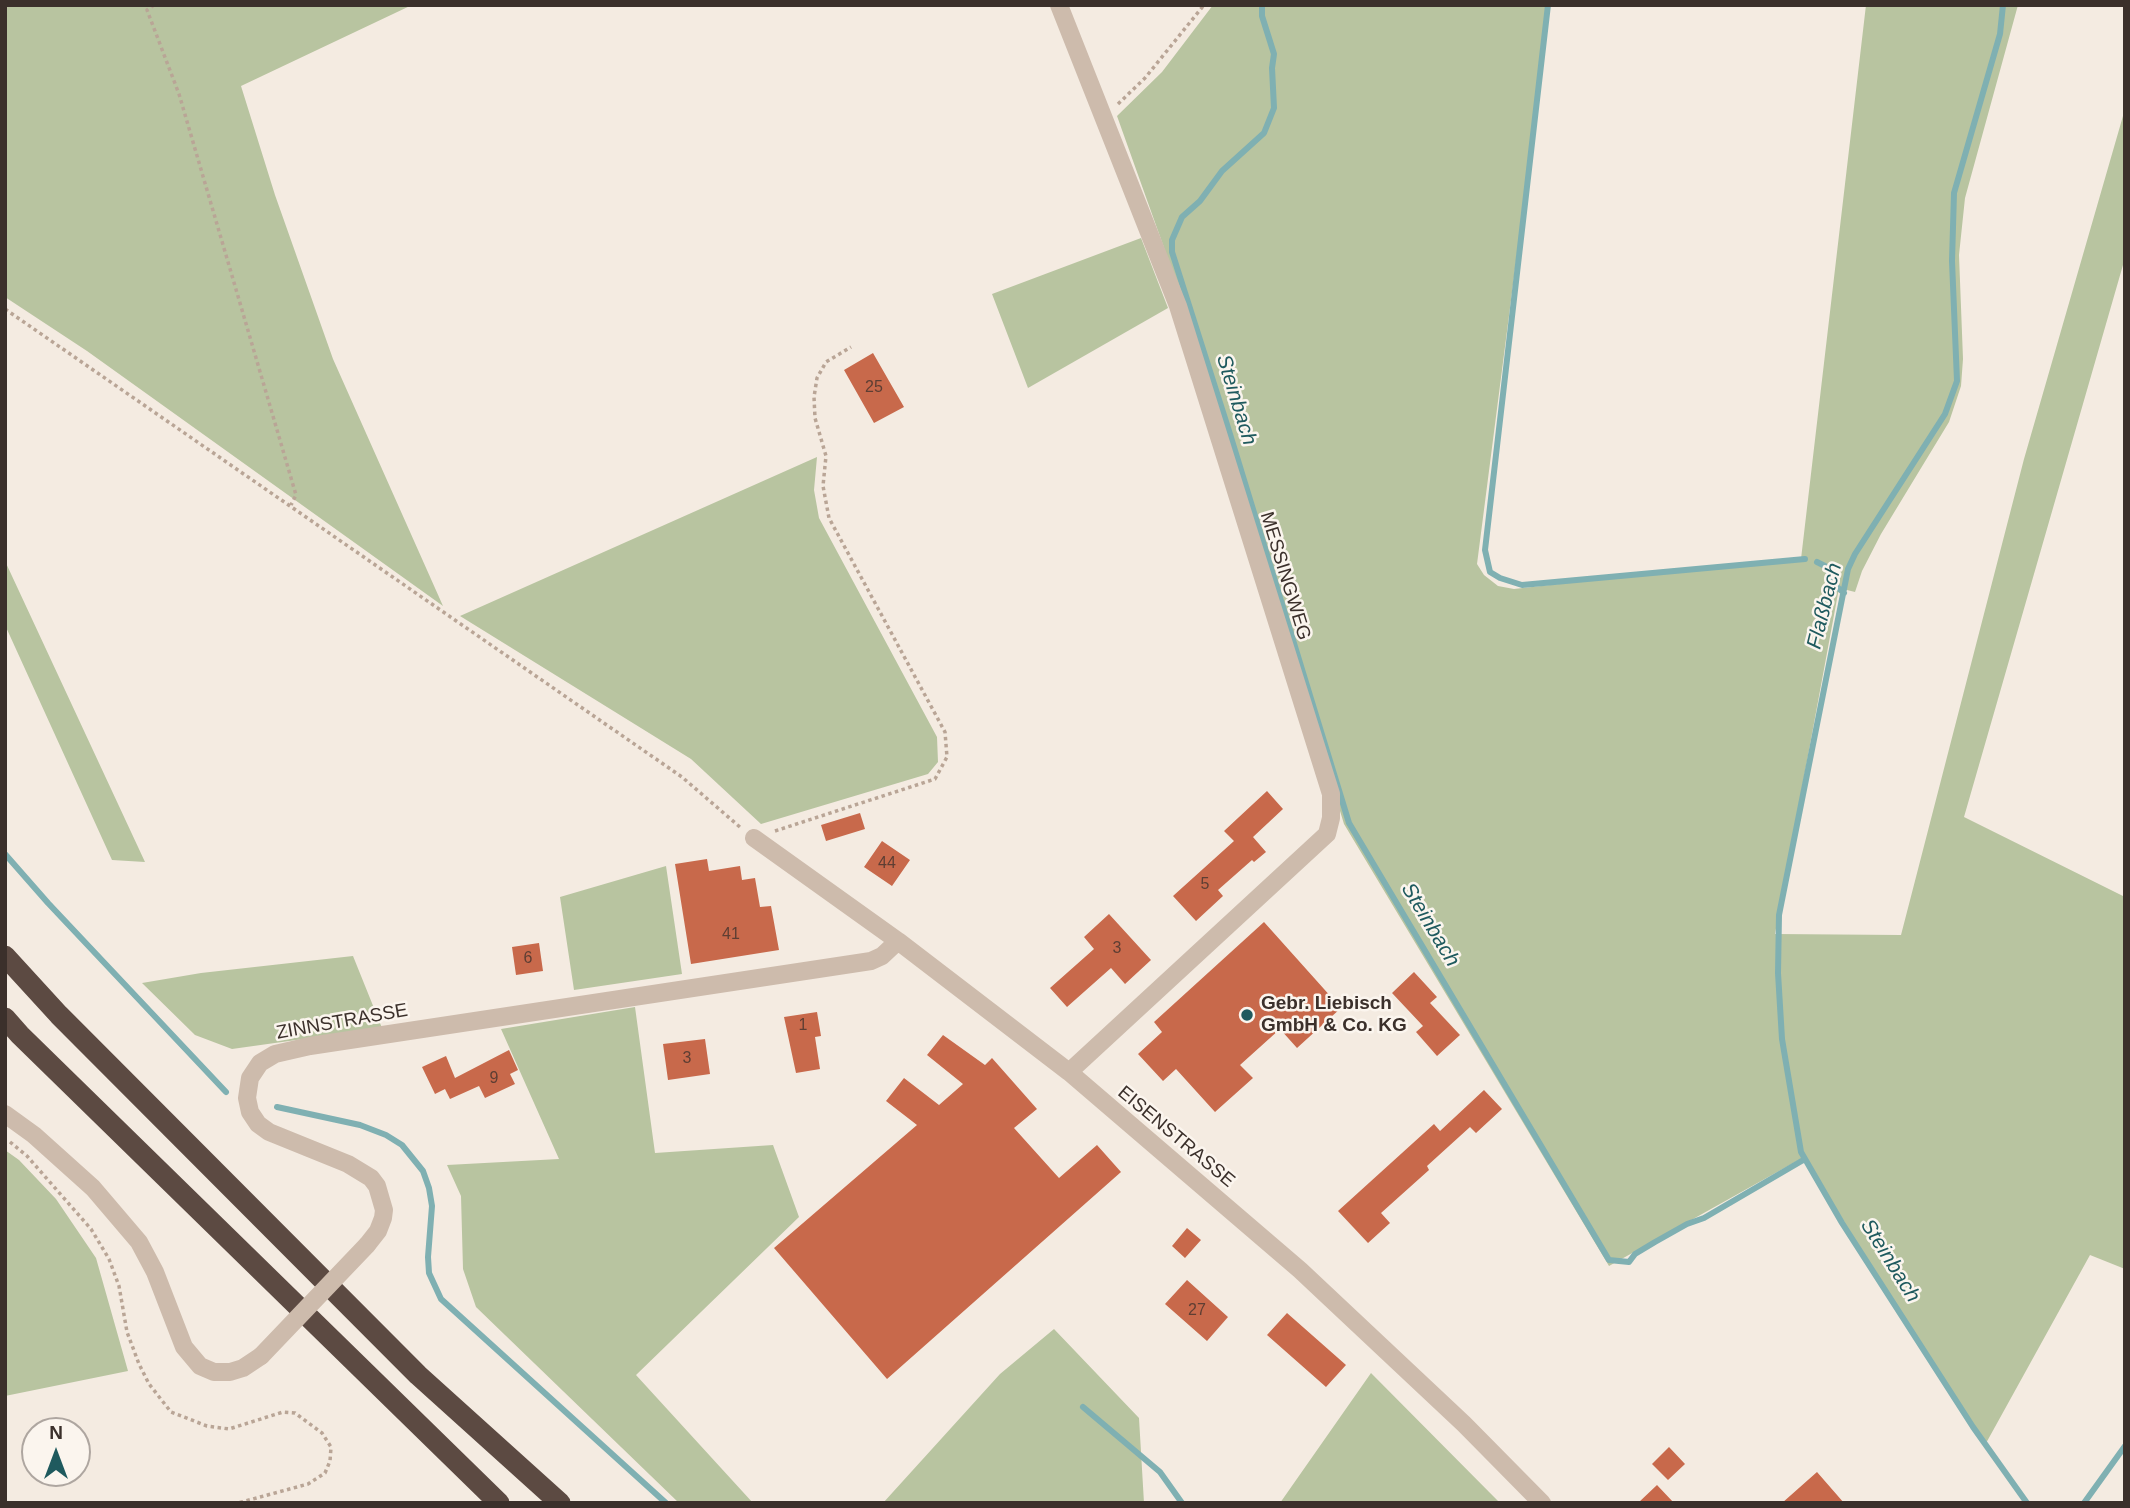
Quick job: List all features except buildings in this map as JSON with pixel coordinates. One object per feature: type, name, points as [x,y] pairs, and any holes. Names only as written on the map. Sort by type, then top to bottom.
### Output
[{"type":"highway","points":[[5,956],[69,1024],[418,1375],[560,1503]]},
{"type":"highway","points":[[5,1018],[499,1503]]},
{"type":"street","name":"MESSINGWEG","points":[[1059,5],[1178,306],[1331,794],[1331,818],[1327,834],[1069,1072]]},
{"type":"street","name":"EISENSTRASSE","points":[[754,838],[898,941],[1069,1072],[1300,1270],[1465,1424],[1542,1503]]},
{"type":"street","name":"ZINNSTRASSE","points":[[5,1114],[34,1135],[93,1188],[139,1242],[155,1272],[184,1347],[200,1366],[214,1372],[230,1372],[243,1368],[261,1356],[367,1245],[383,1219],[382,1199],[371,1178],[348,1164],[270,1132],[258,1124],[250,1112],[247,1098],[250,1078],[260,1063],[275,1054],[310,1046],[871,961],[882,956],[898,941]]},
{"type":"path","points":[[154,5],[145,8],[187,120],[296,495],[291,505]]},
{"type":"path","points":[[1103,117],[1145,78],[1204,5]]},
{"type":"path","points":[[5,309],[682,776],[754,838],[935,779],[947,757],[945,732],[829,518],[823,486],[826,456],[815,418],[814,397],[817,378],[826,362],[850,347]]},
{"type":"path","points":[[238,1503],[288,1491]]},
{"type":"green space","points":[[5,5],[412,5],[241,86],[275,195],[333,359],[443,606],[87,351],[5,297]]},
{"type":"green space","points":[[1213,5],[1549,5],[1477,564],[1484,575],[1498,586],[1514,589],[1801,559],[1866,5],[2018,5],[1965,198],[1959,255],[1963,359],[1961,386],[1949,422],[1881,534],[1862,571],[1855,592],[1839,588],[1775,934],[1901,935],[2024,459],[2125,109],[2125,258],[1964,817],[2125,897],[2125,1269],[2090,1255],[1985,1445],[1880,1284],[1804,1157],[1609,1266],[1344,824],[1193,329],[1117,116],[1162,72]]},
{"type":"green space","points":[[1141,238],[1168,308],[1028,388],[992,294]]},
{"type":"green space","points":[[817,457],[814,490],[819,518],[937,737],[938,762],[928,774],[761,824],[691,759],[460,616]]},
{"type":"green space","points":[[5,561],[145,862],[112,860],[5,625]]},
{"type":"green space","points":[[666,866],[682,974],[574,990],[560,897]]},
{"type":"green space","points":[[353,956],[382,1028],[232,1049],[195,1035],[142,983],[201,973]]},
{"type":"green space","points":[[635,1007],[655,1153],[773,1145],[799,1217],[636,1375],[753,1503],[679,1503],[476,1307],[463,1269],[461,1196],[447,1165],[559,1159],[501,1029]]},
{"type":"green space","points":[[5,1150],[19,1160],[56,1199],[96,1258],[128,1371],[5,1396]]},
{"type":"green space","points":[[1054,1329],[1139,1418],[1144,1503],[883,1503],[1000,1374]]},
{"type":"green space","points":[[1371,1373],[1500,1503],[1280,1503]]},
{"type":"waterway","name":"Steinbach","points":[[1262,5],[1262,16],[1274,54],[1274,108],[1264,133],[1222,171],[1200,201],[1182,217],[1172,240],[1172,252],[1349,823],[1609,1260],[1629,1262],[1635,1254],[1655,1242],[1704,1218],[1805,1159]]},
{"type":"waterway","points":[[1548,5],[1485,550],[1490,572],[1522,585],[1805,559]]},
{"type":"waterway","name":"Flaßbach","points":[[2003,5],[2000,34],[1954,193],[1952,261],[1957,381],[1945,414],[1848,569],[1779,915],[1778,973],[1782,1039],[1801,1152],[1842,1223],[1973,1427],[2027,1503]]},
{"type":"waterway","points":[[1817,562],[1825,566],[1837,587],[1844,593]]},
{"type":"waterway","points":[[5,854],[226,1092]]},
{"type":"waterway","points":[[277,1107],[360,1125],[386,1135],[402,1145],[423,1171],[429,1188],[432,1206],[429,1273],[441,1299],[666,1503]]},
{"type":"waterway","points":[[1083,1407],[1160,1472],[1182,1503]]},
{"type":"waterway","points":[[2084,1503],[2125,1446]]},
{"type":"place","name":"Gebr. Liebisch GmbH & Co. KG","points":[[1247,1015]]}]
